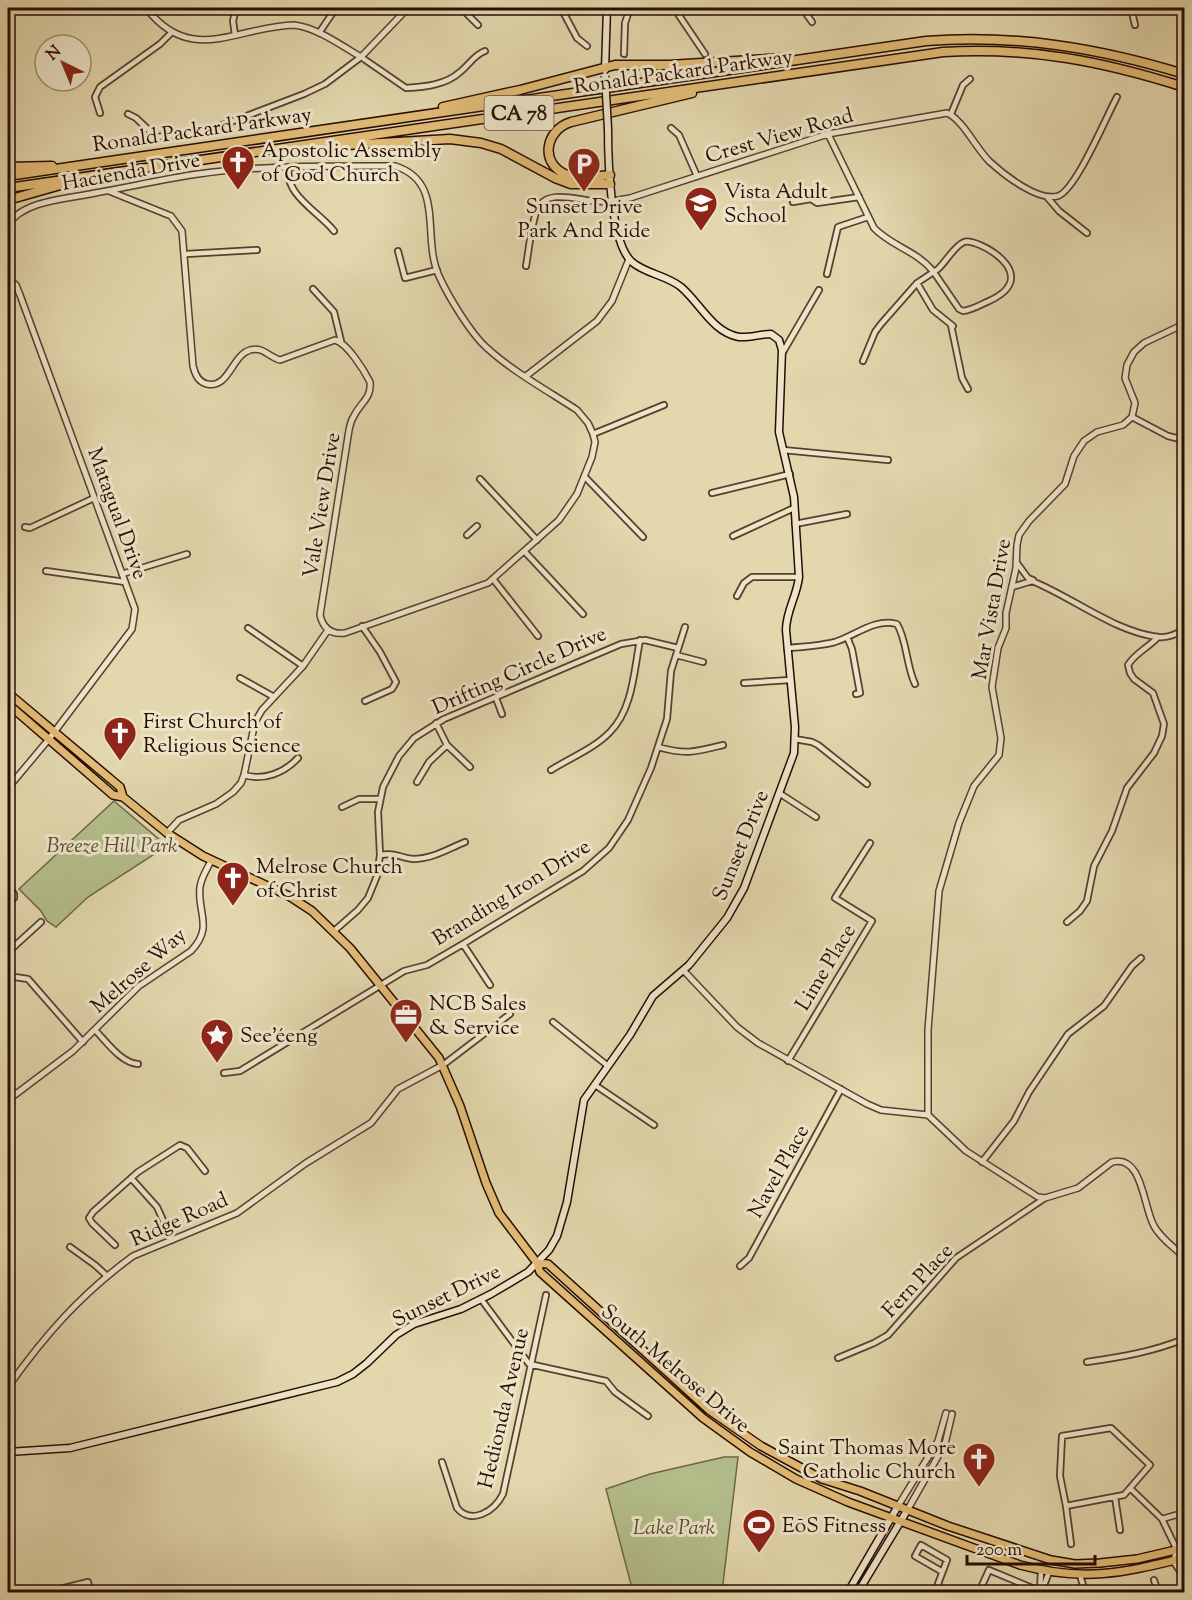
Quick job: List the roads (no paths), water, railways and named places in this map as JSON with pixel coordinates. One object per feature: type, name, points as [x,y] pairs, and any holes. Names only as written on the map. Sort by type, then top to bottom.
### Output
[{"type":"highway","name":"Ronald Packard Parkway","points":[[8,176],[926,41],[962,39],[1044,42],[1144,62],[1185,74]]},
{"type":"highway","name":"Ronald Packard Parkway","points":[[8,188],[918,54],[1029,52],[1087,60],[1185,87]]},
{"type":"highway","points":[[371,123],[605,72],[615,65],[648,66],[779,58],[818,58]]},
{"type":"highway","points":[[610,179],[575,177],[557,169],[550,159],[549,148],[556,130],[580,119],[752,79]]},
{"type":"highway","points":[[286,147],[450,139],[501,149],[562,182],[580,185],[610,179]]},
{"type":"highway","points":[[8,167],[43,165],[64,167]]},
{"type":"highway","points":[[8,200],[114,172]]},
{"type":"main road","points":[[607,8],[605,72],[610,179],[617,229],[629,259],[640,268],[662,275],[678,285],[709,319],[722,329],[739,337],[768,334],[775,336],[780,344],[782,355]]},
{"type":"main road","name":"Sunset Drive","points":[[8,1452],[70,1448],[337,1382],[353,1374],[396,1335],[414,1324],[461,1309],[481,1299],[528,1272],[549,1250],[557,1236],[567,1202],[582,1106],[630,1035],[653,996],[684,971],[734,908],[744,888],[790,766],[795,739],[786,619],[798,590],[799,577],[790,474],[779,429],[782,355]]},
{"type":"main road","name":"South Melrose Drive","points":[[8,693],[120,788],[123,797]]},
{"type":"main road","name":"South Melrose Drive","points":[[8,704],[113,795],[123,797],[167,833],[211,861],[289,896],[312,911],[334,931],[439,1058],[460,1106],[486,1183],[499,1213],[537,1263],[540,1272],[703,1418],[750,1452],[803,1482],[978,1550],[1045,1571],[1080,1575],[1131,1571],[1184,1558]]},
{"type":"main road","name":"South Melrose Drive","points":[[537,1263],[548,1264],[709,1410],[760,1446],[822,1479],[1051,1560],[1075,1564],[1137,1559],[1181,1549]]},
{"type":"main road","points":[[642,1363],[649,1356]]},
{"type":"main road","points":[[803,1482],[822,1479]]},
{"type":"main road","points":[[849,1592],[898,1506]]},
{"type":"main road","points":[[858,1593],[908,1509]]},
{"type":"street","points":[[146,8],[171,33],[199,40],[294,25],[319,33],[361,57],[406,88],[434,85],[453,77],[478,54],[485,51]]},
{"type":"street","points":[[235,35],[233,21],[236,8]]},
{"type":"street","points":[[319,33],[336,8]]},
{"type":"street","points":[[128,114],[136,117],[156,137],[197,133],[215,128],[325,84],[361,57],[408,8]]},
{"type":"street","points":[[461,8],[478,25]]},
{"type":"street","points":[[561,8],[577,38],[587,46]]},
{"type":"street","points":[[624,54],[625,23],[630,8]]},
{"type":"street","points":[[674,8],[705,54]]},
{"type":"street","points":[[802,8],[812,22]]},
{"type":"street","points":[[1131,8],[1135,25]]},
{"type":"street","points":[[99,113],[95,97],[100,87],[160,44],[171,33]]},
{"type":"street","points":[[970,79],[963,85],[951,114],[958,119],[967,135],[998,170],[1031,191],[1046,196],[1058,196],[1074,183],[1117,97]]},
{"type":"street","name":"Crest View Road","points":[[613,201],[630,198],[828,134],[951,114]]},
{"type":"street","points":[[671,128],[679,135],[697,176]]},
{"type":"street","points":[[828,134],[868,217],[883,237],[918,257],[933,271],[959,309],[963,311],[997,297],[1007,291],[1012,280],[1009,267],[987,248],[972,241],[962,243],[941,266],[933,271],[916,283],[875,332],[863,361]]},
{"type":"street","name":"Hacienda Drive","points":[[8,225],[16,214],[29,206],[198,174],[290,167],[394,166],[410,172],[424,186],[437,270]]},
{"type":"street","points":[[290,167],[289,178],[293,189],[334,231]]},
{"type":"street","points":[[109,191],[171,216],[182,231],[186,254],[193,366],[198,378],[203,382],[209,384],[223,380],[245,352],[251,349],[261,350],[280,360],[288,359],[329,341],[341,341],[334,312],[313,289]]},
{"type":"street","points":[[1046,196],[1059,211],[1087,233]]},
{"type":"street","points":[[526,266],[537,210],[544,200],[562,197],[613,201]]},
{"type":"street","points":[[794,202],[811,200],[817,203],[859,197]]},
{"type":"street","points":[[827,274],[838,227],[868,217]]},
{"type":"street","points":[[186,254],[256,250]]},
{"type":"street","points":[[167,833],[179,820],[216,804],[241,783],[255,722],[262,710],[303,666],[328,630],[340,634],[493,579],[566,512],[585,477],[595,442],[588,423],[577,410],[487,349],[478,339],[437,270],[405,278],[398,250]]},
{"type":"street","points":[[525,376],[598,319],[612,301],[629,259]]},
{"type":"street","name":"Matagual Drive","points":[[8,788],[54,733],[132,629],[135,609],[20,295],[16,285],[11,281]]},
{"type":"street","points":[[916,283],[933,310],[952,325],[960,370],[968,389]]},
{"type":"street","points":[[782,355],[819,290]]},
{"type":"street","points":[[1185,324],[1144,343],[1130,357],[1125,378],[1135,403],[1132,417],[1168,436],[1185,440]]},
{"type":"street","name":"Vale View Drive","points":[[328,630],[320,615],[348,433],[354,416],[368,398],[371,389],[367,376],[347,346],[341,341]]},
{"type":"street","points":[[593,434],[664,405]]},
{"type":"street","name":"Mar Vista Drive","points":[[928,1115],[928,1030],[938,899],[959,824],[974,786],[999,755],[1001,738],[992,687],[998,648],[1005,628],[1017,563],[1019,535],[1029,521],[1065,484],[1074,456],[1084,441],[1097,432],[1123,425],[1132,417]]},
{"type":"street","points":[[783,450],[888,460]]},
{"type":"street","points":[[712,493],[790,474]]},
{"type":"street","points":[[585,477],[643,537]]},
{"type":"street","points":[[480,479],[537,540]]},
{"type":"street","points":[[25,527],[30,528],[94,498]]},
{"type":"street","points":[[733,536],[794,508]]},
{"type":"street","points":[[795,524],[847,513]]},
{"type":"street","points":[[467,535],[477,526]]},
{"type":"street","points":[[525,552],[583,614]]},
{"type":"street","points":[[122,574],[187,554]]},
{"type":"street","points":[[1017,563],[1028,578],[1110,621],[1139,633],[1166,637],[1185,629]]},
{"type":"street","points":[[46,571],[125,582]]},
{"type":"street","points":[[737,596],[744,583],[752,577],[799,577]]},
{"type":"street","points":[[493,579],[538,636]]},
{"type":"street","points":[[1012,587],[1032,581],[1039,584]]},
{"type":"street","points":[[788,648],[824,645],[867,627],[890,622],[897,624],[901,630],[910,673],[915,684]]},
{"type":"street","points":[[362,626],[380,652],[396,682],[392,689],[365,701]]},
{"type":"street","name":"Branding Iron Drive","points":[[224,1073],[240,1071],[404,971],[427,965],[463,944],[583,871],[609,848],[628,820],[640,796],[658,747],[667,719],[671,671],[685,627]]},
{"type":"street","points":[[248,628],[303,666]]},
{"type":"street","points":[[846,637],[852,649],[860,693],[856,694]]},
{"type":"street","points":[[1067,922],[1080,911],[1087,901],[1094,866],[1112,831],[1127,788],[1154,753],[1162,736],[1164,724],[1153,693],[1134,679],[1128,665],[1132,657],[1152,645],[1158,637]]},
{"type":"street","points":[[551,770],[600,741],[618,723],[627,704],[640,640]]},
{"type":"street","name":"Drifting Circle Drive","points":[[334,931],[368,898],[377,876],[380,855],[377,831],[380,799],[389,771],[414,738],[436,723],[621,644],[640,640],[678,648]]},
{"type":"street","points":[[676,656],[703,662]]},
{"type":"street","points":[[240,678],[274,698]]},
{"type":"street","points":[[744,683],[790,680]]},
{"type":"street","points":[[496,698],[501,714]]},
{"type":"street","points":[[436,723],[447,745],[470,767]]},
{"type":"street","points":[[795,739],[818,745],[867,784]]},
{"type":"street","points":[[417,782],[429,762],[447,745]]},
{"type":"street","points":[[658,747],[689,753],[723,745]]},
{"type":"street","points":[[244,775],[261,778],[290,767],[298,758]]},
{"type":"street","points":[[779,793],[816,817]]},
{"type":"street","points":[[342,807],[359,799],[380,799]]},
{"type":"street","points":[[380,855],[390,853],[410,859],[423,859],[465,842]]},
{"type":"street","name":"Lime Place","points":[[788,1060],[872,921],[835,898],[870,843]]},
{"type":"street","name":"Melrose Way","points":[[8,1100],[83,1042],[139,986],[197,945],[203,933],[204,924],[200,899],[201,882],[211,861]]},
{"type":"street","points":[[8,886],[14,898],[8,904]]},
{"type":"street","points":[[8,952],[41,922]]},
{"type":"street","points":[[8,938],[15,946]]},
{"type":"street","points":[[463,944],[490,985]]},
{"type":"street","points":[[982,1162],[1014,1121],[1029,1092],[1068,1034],[1104,1006],[1132,966],[1141,958]]},
{"type":"street","points":[[684,971],[737,1027],[758,1043],[881,1110],[928,1115],[957,1144],[1029,1193],[1045,1198],[1078,1188],[1112,1162],[1126,1162],[1133,1167],[1155,1228],[1185,1257]]},
{"type":"street","points":[[8,976],[28,980],[83,1042]]},
{"type":"street","points":[[443,1065],[510,1014]]},
{"type":"street","points":[[553,1022],[608,1066]]},
{"type":"street","points":[[95,1030],[123,1058],[132,1064],[138,1064]]},
{"type":"street","name":"Ridge Road","points":[[8,1388],[60,1320],[107,1276],[133,1256],[237,1213],[306,1162],[371,1123],[398,1089],[443,1065]]},
{"type":"street","points":[[595,1085],[654,1125]]},
{"type":"street","name":"Navel Place","points":[[740,1266],[749,1258],[840,1089]]},
{"type":"street","points":[[115,1245],[89,1218],[131,1178],[180,1145],[186,1148],[205,1171]]},
{"type":"street","points":[[131,1178],[157,1207],[172,1240]]},
{"type":"street","name":"Fern Place","points":[[838,1358],[888,1335],[956,1258],[1045,1198]]},
{"type":"street","points":[[70,1247],[100,1268],[107,1276]]},
{"type":"street","name":"Hedionda Avenue","points":[[442,1461],[457,1508],[462,1514],[476,1515],[495,1507],[502,1494],[546,1295]]},
{"type":"street","points":[[481,1299],[529,1364],[606,1381],[615,1392],[648,1416]]},
{"type":"street","points":[[1087,1362],[1152,1351],[1185,1339]]},
{"type":"street","points":[[898,1506],[938,1441],[949,1414],[945,1444],[908,1509]]},
{"type":"street","points":[[1066,1506],[1124,1495],[1150,1465],[1111,1428],[1062,1436],[1060,1476],[1071,1544]]},
{"type":"street","points":[[1131,1489],[1162,1519],[1181,1549],[1185,1563]]},
{"type":"street","points":[[1115,1497],[1120,1530]]},
{"type":"street","points":[[1162,1519],[1184,1513]]},
{"type":"street","points":[[935,1593],[941,1571],[947,1560],[921,1545],[915,1556],[941,1571]]},
{"type":"street","points":[[1181,1549],[1173,1561],[1185,1577]]},
{"type":"street","points":[[979,1593],[989,1570],[1040,1592],[1045,1571]]},
{"type":"street","points":[[1080,1575],[1084,1593]]},
{"type":"street","points":[[1154,1580],[1158,1593]]},
{"type":"street","points":[[48,1593],[88,1582],[89,1587]]},
{"type":"place","name":"Apostolic Assembly of God Church","points":[[238,191]]},
{"type":"place","name":"Sunset Drive Park And Ride","points":[[584,193]]},
{"type":"place","name":"Vista Adult School","points":[[701,232]]},
{"type":"place","name":"First Church of Religious Science","points":[[120,762]]},
{"type":"place","name":"Melrose Church of Christ","points":[[233,907]]},
{"type":"place","name":"NCB Sales & Service","points":[[406,1044]]},
{"type":"place","name":"See'éeng","points":[[217,1064]]},
{"type":"place","name":"Saint Thomas More Catholic Church","points":[[979,1488]]},
{"type":"place","name":"EōS Fitness","points":[[759,1554]]},
{"type":"park label","name":"Breeze Hill Park","points":[[112,845]]},
{"type":"park label","name":"Lake Park","points":[[674,1527]]}]
